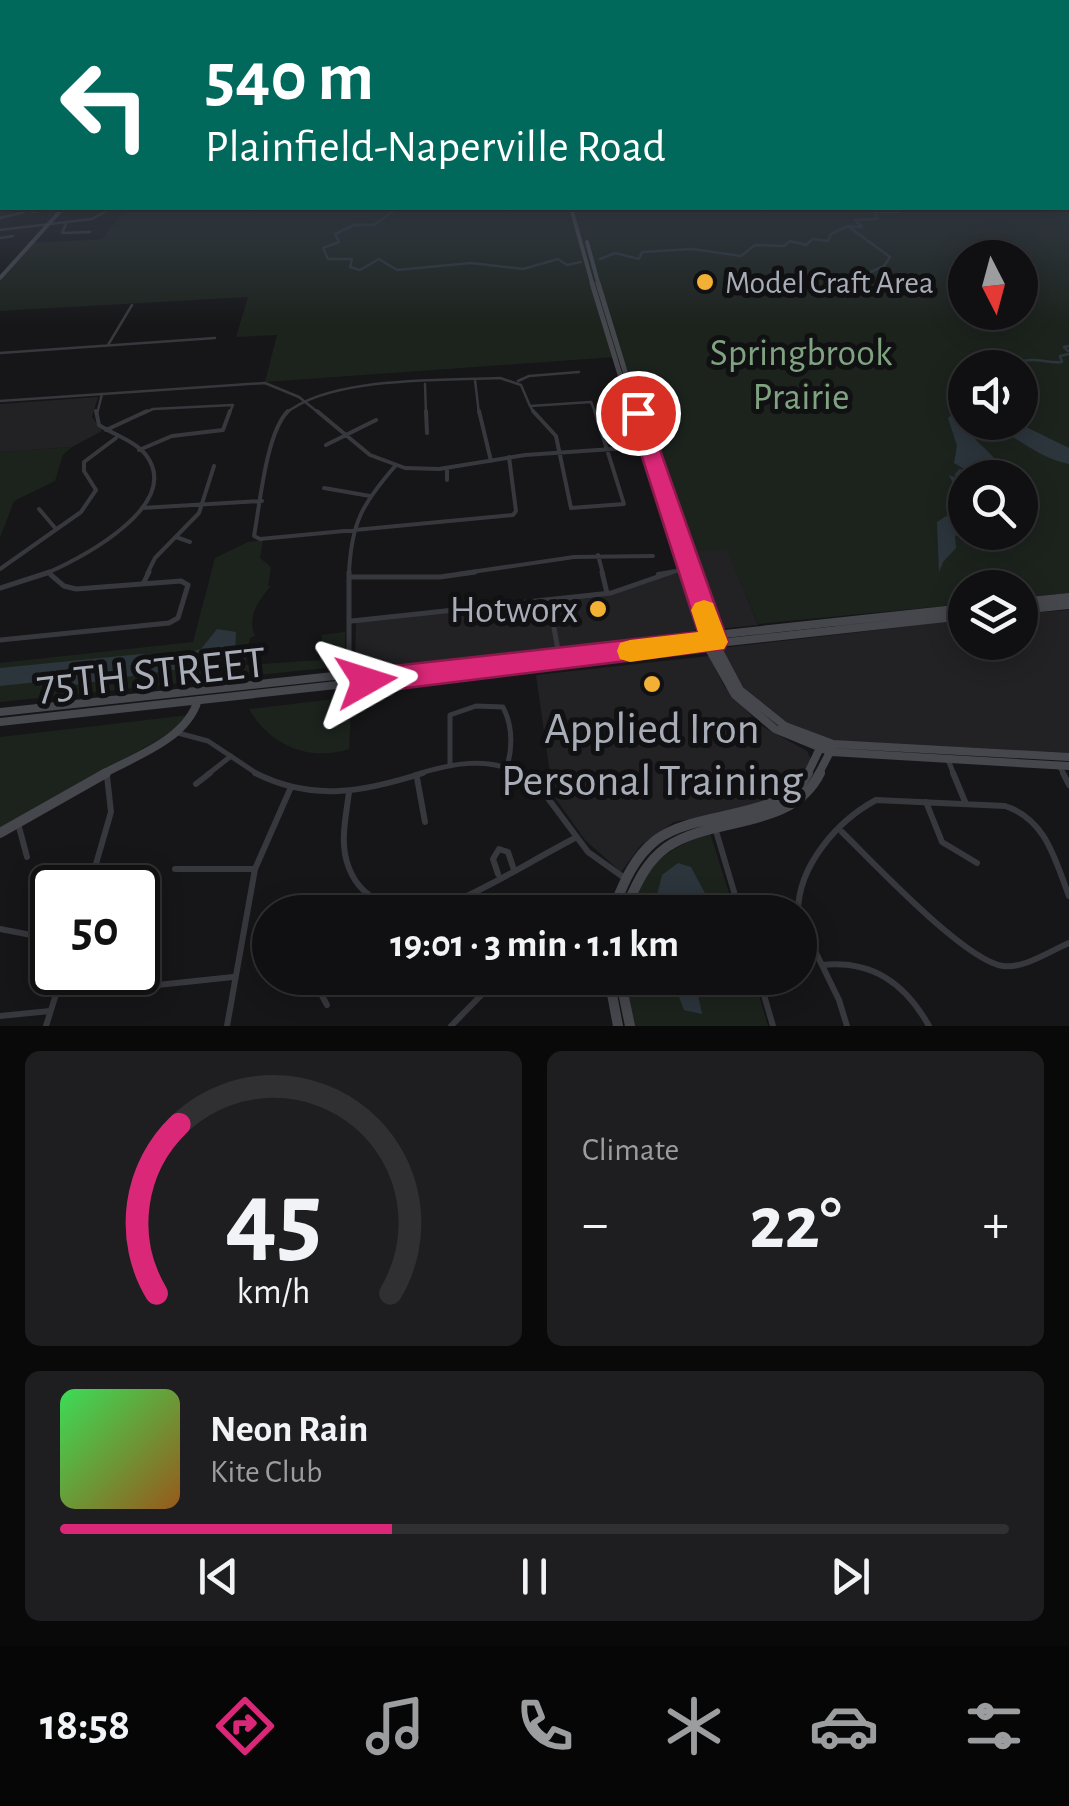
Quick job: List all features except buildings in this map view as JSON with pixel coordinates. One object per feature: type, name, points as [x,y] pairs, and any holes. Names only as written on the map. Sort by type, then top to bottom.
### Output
[{"type":"main road","points":[[0,278],[42,231]]},
{"type":"main road","points":[[581,231],[683,570],[709,638],[729,674],[750,700],[785,726],[826,747],[949,760],[1061,763],[1069,757]]},
{"type":"main road","points":[[646,447],[709,638]]},
{"type":"main road","points":[[1038,600],[1069,597]]},
{"type":"main road","points":[[1038,608],[1069,605]]},
{"type":"main road","name":"75TH STREET","points":[[0,722],[948,610]]},
{"type":"main road","name":"75TH STREET","points":[[709,638],[948,617]]},
{"type":"main road","name":"75TH STREET","points":[[0,712],[558,655]]},
{"type":"main road","points":[[334,685],[349,674]]},
{"type":"main road","points":[[0,833],[176,733],[191,720],[198,700]]},
{"type":"main road","points":[[826,747],[1061,763]]},
{"type":"main road","points":[[622,895],[630,881],[671,843],[714,821],[762,808],[786,796],[808,776],[826,747]]},
{"type":"main road","points":[[627,895],[630,881]]},
{"type":"main road","points":[[612,995],[618,1026]]},
{"type":"main road","points":[[624,995],[630,1026]]},
{"type":"street","points":[[63,231],[62,234],[90,232]]},
{"type":"street","points":[[0,238],[13,236]]},
{"type":"street","points":[[108,345],[132,305]]},
{"type":"street","points":[[0,353],[214,338]]},
{"type":"street","points":[[509,457],[514,514],[257,538],[254,535],[281,420],[292,406],[336,391],[474,380],[518,381],[579,372]]},
{"type":"street","points":[[474,380],[482,436],[491,460]]},
{"type":"street","points":[[518,381],[526,388],[530,406],[554,433],[570,506],[577,509],[624,503],[610,449],[590,402],[530,406]]},
{"type":"street","points":[[0,401],[258,383],[282,388],[304,400],[372,456],[396,465],[447,470],[509,457],[646,447]]},
{"type":"street","points":[[426,384],[427,433]]},
{"type":"street","points":[[0,588],[51,574],[106,542],[140,508],[153,470],[139,450],[106,430],[95,414],[102,394]]},
{"type":"street","points":[[106,430],[153,409],[234,405],[224,430],[172,436],[139,450]]},
{"type":"street","points":[[326,445],[376,420]]},
{"type":"street","points":[[0,569],[77,517],[92,502],[96,485],[85,473],[84,462],[94,450],[117,437]]},
{"type":"street","points":[[349,674],[351,577],[358,514],[396,465]]},
{"type":"street","points":[[144,584],[154,558],[194,519],[214,466]]},
{"type":"street","points":[[447,470],[448,480]]},
{"type":"street","points":[[324,488],[370,496]]},
{"type":"street","points":[[140,508],[262,501]]},
{"type":"street","points":[[39,510],[56,529]]},
{"type":"street","points":[[176,536],[190,542]]},
{"type":"street","points":[[598,556],[608,593]]},
{"type":"street","points":[[351,577],[440,577],[533,561],[654,556]]},
{"type":"street","points":[[352,621],[608,593],[662,573],[683,570]]},
{"type":"street","points":[[0,640],[174,621],[188,583],[76,589],[64,586],[51,574]]},
{"type":"street","points":[[548,599],[558,655]]},
{"type":"street","points":[[450,766],[450,715],[458,710],[494,705],[503,707],[508,716],[512,744],[507,767]]},
{"type":"street","points":[[176,733],[206,738],[247,769],[291,788],[348,792],[450,766],[477,762],[507,767],[541,788],[595,858],[630,881]]},
{"type":"street","points":[[196,784],[231,756]]},
{"type":"street","points":[[949,760],[966,804]]},
{"type":"street","points":[[1061,763],[1069,785]]},
{"type":"street","points":[[95,865],[110,812],[106,773]]},
{"type":"street","points":[[416,777],[425,822]]},
{"type":"street","points":[[227,1026],[256,869],[291,788]]},
{"type":"street","points":[[348,792],[343,849],[354,878],[368,895]]},
{"type":"street","points":[[797,895],[802,873],[874,800],[1010,806],[1033,819],[1069,896]]},
{"type":"street","points":[[926,802],[942,842],[977,862]]},
{"type":"street","points":[[714,821],[735,895]]},
{"type":"street","points":[[18,822],[27,857]]},
{"type":"street","points":[[841,831],[909,896],[989,961],[1012,965],[1069,943]]},
{"type":"street","points":[[464,895],[577,837]]},
{"type":"street","points":[[498,876],[494,859],[499,849],[508,852],[514,870]]},
{"type":"street","points":[[175,869],[256,869]]},
{"type":"street","points":[[0,929],[30,934]]},
{"type":"street","points":[[817,954],[848,1026]]},
{"type":"street","points":[[822,965],[851,962],[880,971],[908,994],[929,1026]]},
{"type":"street","points":[[160,985],[235,976]]},
{"type":"street","points":[[46,1026],[56,995]]},
{"type":"street","points":[[322,995],[327,1004]]},
{"type":"street","points":[[451,1026],[481,995]]},
{"type":"street","points":[[764,995],[773,1026]]},
{"type":"street","points":[[0,1016],[51,1011]]},
{"type":"shaded area","points":[[98,397],[92,417],[102,431],[72,447],[0,452],[0,404]]},
{"type":"shaded area","points":[[1038,433],[1069,448],[1069,464],[1044,456],[1017,440],[1038,440]]},
{"type":"shaded area","points":[[955,440],[977,440],[996,460],[955,460]]},
{"type":"shaded area","points":[[948,515],[948,550],[954,550],[939,572],[937,522]]},
{"type":"shaded area","points":[[727,548],[758,625],[716,629],[709,618],[687,552]]},
{"type":"shaded area","points":[[681,570],[698,625],[694,632],[359,669],[355,666],[356,620],[611,593]]},
{"type":"shaded area","points":[[1069,610],[1069,755],[836,742],[788,724],[750,696],[735,679],[721,648],[948,622],[948,660],[1038,660],[1038,613]]},
{"type":"shaded area","points":[[217,629],[236,632],[235,658],[231,656],[226,662],[73,685],[47,681],[0,686],[0,668],[141,654],[174,657],[201,649]]},
{"type":"shaded area","points":[[709,656],[724,686],[760,725],[807,751],[812,762],[788,791],[743,809],[674,822],[641,845],[621,872],[585,840],[553,795],[536,675]]},
{"type":"shaded area","points":[[678,863],[691,867],[706,895],[657,895],[662,875]]},
{"type":"shaded area","points":[[675,995],[698,995],[702,1014],[684,1010]]},
{"type":"green space","name":"Springbrook Prairie","points":[[108,231],[1069,231],[1069,593],[1038,596],[1038,570],[948,570],[948,606],[758,624],[727,549],[687,552],[620,356],[617,358],[645,442],[615,357],[265,382],[277,335],[236,337],[248,297],[0,311],[0,280],[33,243],[102,239]]},
{"type":"green space","points":[[72,447],[63,455],[55,481],[14,501],[0,538],[0,452]]},
{"type":"green space","points":[[263,540],[260,558],[271,567],[271,586],[253,615],[255,636],[250,638],[245,665],[320,660],[322,635],[345,632],[345,666],[0,702],[0,663],[193,642],[215,558],[248,542]]},
{"type":"green space","points":[[352,697],[349,749],[334,752],[305,752],[279,741],[257,722],[249,709]]},
{"type":"green space","points":[[190,715],[181,727],[0,829],[0,737]]},
{"type":"green space","points":[[710,833],[730,895],[636,895],[650,870],[679,846]]},
{"type":"green space","points":[[628,995],[759,995],[768,1026],[634,1026]]},
{"type":"waterway","points":[[342,231],[335,234],[339,242],[323,248],[328,259],[352,259],[350,267],[360,270],[379,259],[397,270],[471,263],[523,269],[558,259],[567,265],[581,262]]},
{"type":"waterway","points":[[600,259],[615,253],[639,259],[642,252],[692,249],[741,256],[755,245],[828,241],[838,231]]},
{"type":"waterway","points":[[854,231],[890,257],[884,266],[866,274]]},
{"type":"waterway","points":[[1068,351],[1064,347],[1069,346]]},
{"type":"waterway","points":[[1038,361],[1062,362],[1060,356],[1069,354]]},
{"type":"slow traffic","points":[[630,651],[714,642],[704,610]]},
{"type":"place","name":"Model Craft Area","points":[[705,282]]},
{"type":"place","name":"Hotworx","points":[[598,609]]},
{"type":"place","name":"Applied Iron Personal Training","points":[[652,684]]},
{"type":"route","points":[[366,681],[714,642],[638,413]]}]
